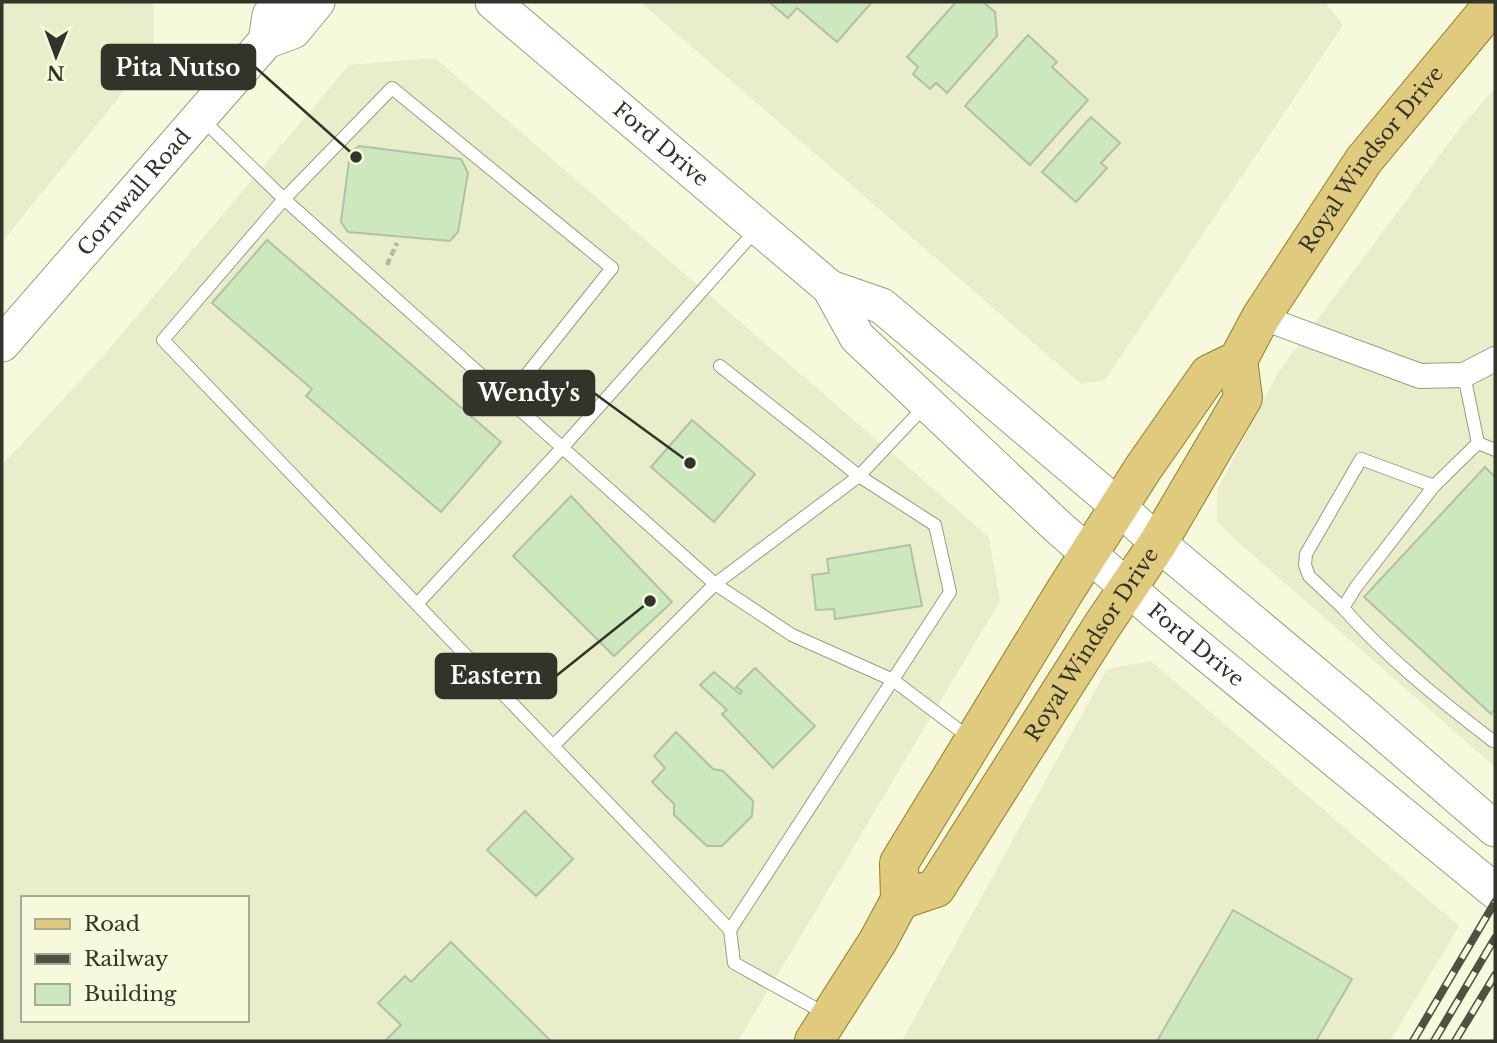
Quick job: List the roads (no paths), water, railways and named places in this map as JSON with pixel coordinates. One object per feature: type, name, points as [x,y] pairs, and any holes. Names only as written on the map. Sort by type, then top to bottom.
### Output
[{"type":"main road","name":"Cornwall Road","points":[[266,41],[270,15],[282,2]]},
{"type":"main road","name":"Cornwall Road","points":[[2,344],[266,41],[293,32],[317,2]]},
{"type":"main road","name":"Ford Drive","points":[[493,2],[830,288],[857,337],[1058,527],[1495,891]]},
{"type":"main road","name":"Royal Windsor Drive","points":[[900,900],[936,888],[1157,543],[1243,398],[1237,360],[1261,317],[1364,160],[1495,2]]},
{"type":"main road","name":"Ford Drive","points":[[830,288],[882,306],[1495,829]]},
{"type":"main road","points":[[822,1029],[878,941],[900,900],[899,863],[1118,506],[1209,374],[1237,360]]},
{"type":"street","points":[[1261,317],[1420,376],[1464,375],[1495,359]]},
{"type":"lane","points":[[507,399],[612,268],[391,88],[284,199],[163,340],[730,930],[734,963],[822,1029]]},
{"type":"lane","points":[[200,117],[284,199],[715,584],[792,635],[893,680],[974,741]]},
{"type":"lane","points":[[417,604],[759,227]]},
{"type":"lane","points":[[720,366],[859,476],[935,524],[950,592],[730,930]]},
{"type":"lane","points":[[1464,375],[1478,443]]},
{"type":"lane","points":[[552,746],[715,584],[859,476],[927,403]]},
{"type":"lane","points":[[1478,443],[1495,450]]},
{"type":"lane","points":[[1343,608],[1356,587],[1434,486],[1478,443]]},
{"type":"lane","points":[[1434,486],[1361,459],[1306,554],[1304,565],[1309,576],[1358,625],[1440,700],[1493,741],[1495,739]]},
{"type":"railway","points":[[1413,1041],[1495,902]]},
{"type":"railway","points":[[1434,1041],[1495,938]]},
{"type":"railway","points":[[1455,1041],[1495,975]]},
{"type":"place","name":"Pita Nutso","points":[[356,157]]},
{"type":"place","name":"Wendy's","points":[[690,463]]},
{"type":"place","name":"Eastern","points":[[650,601]]}]
